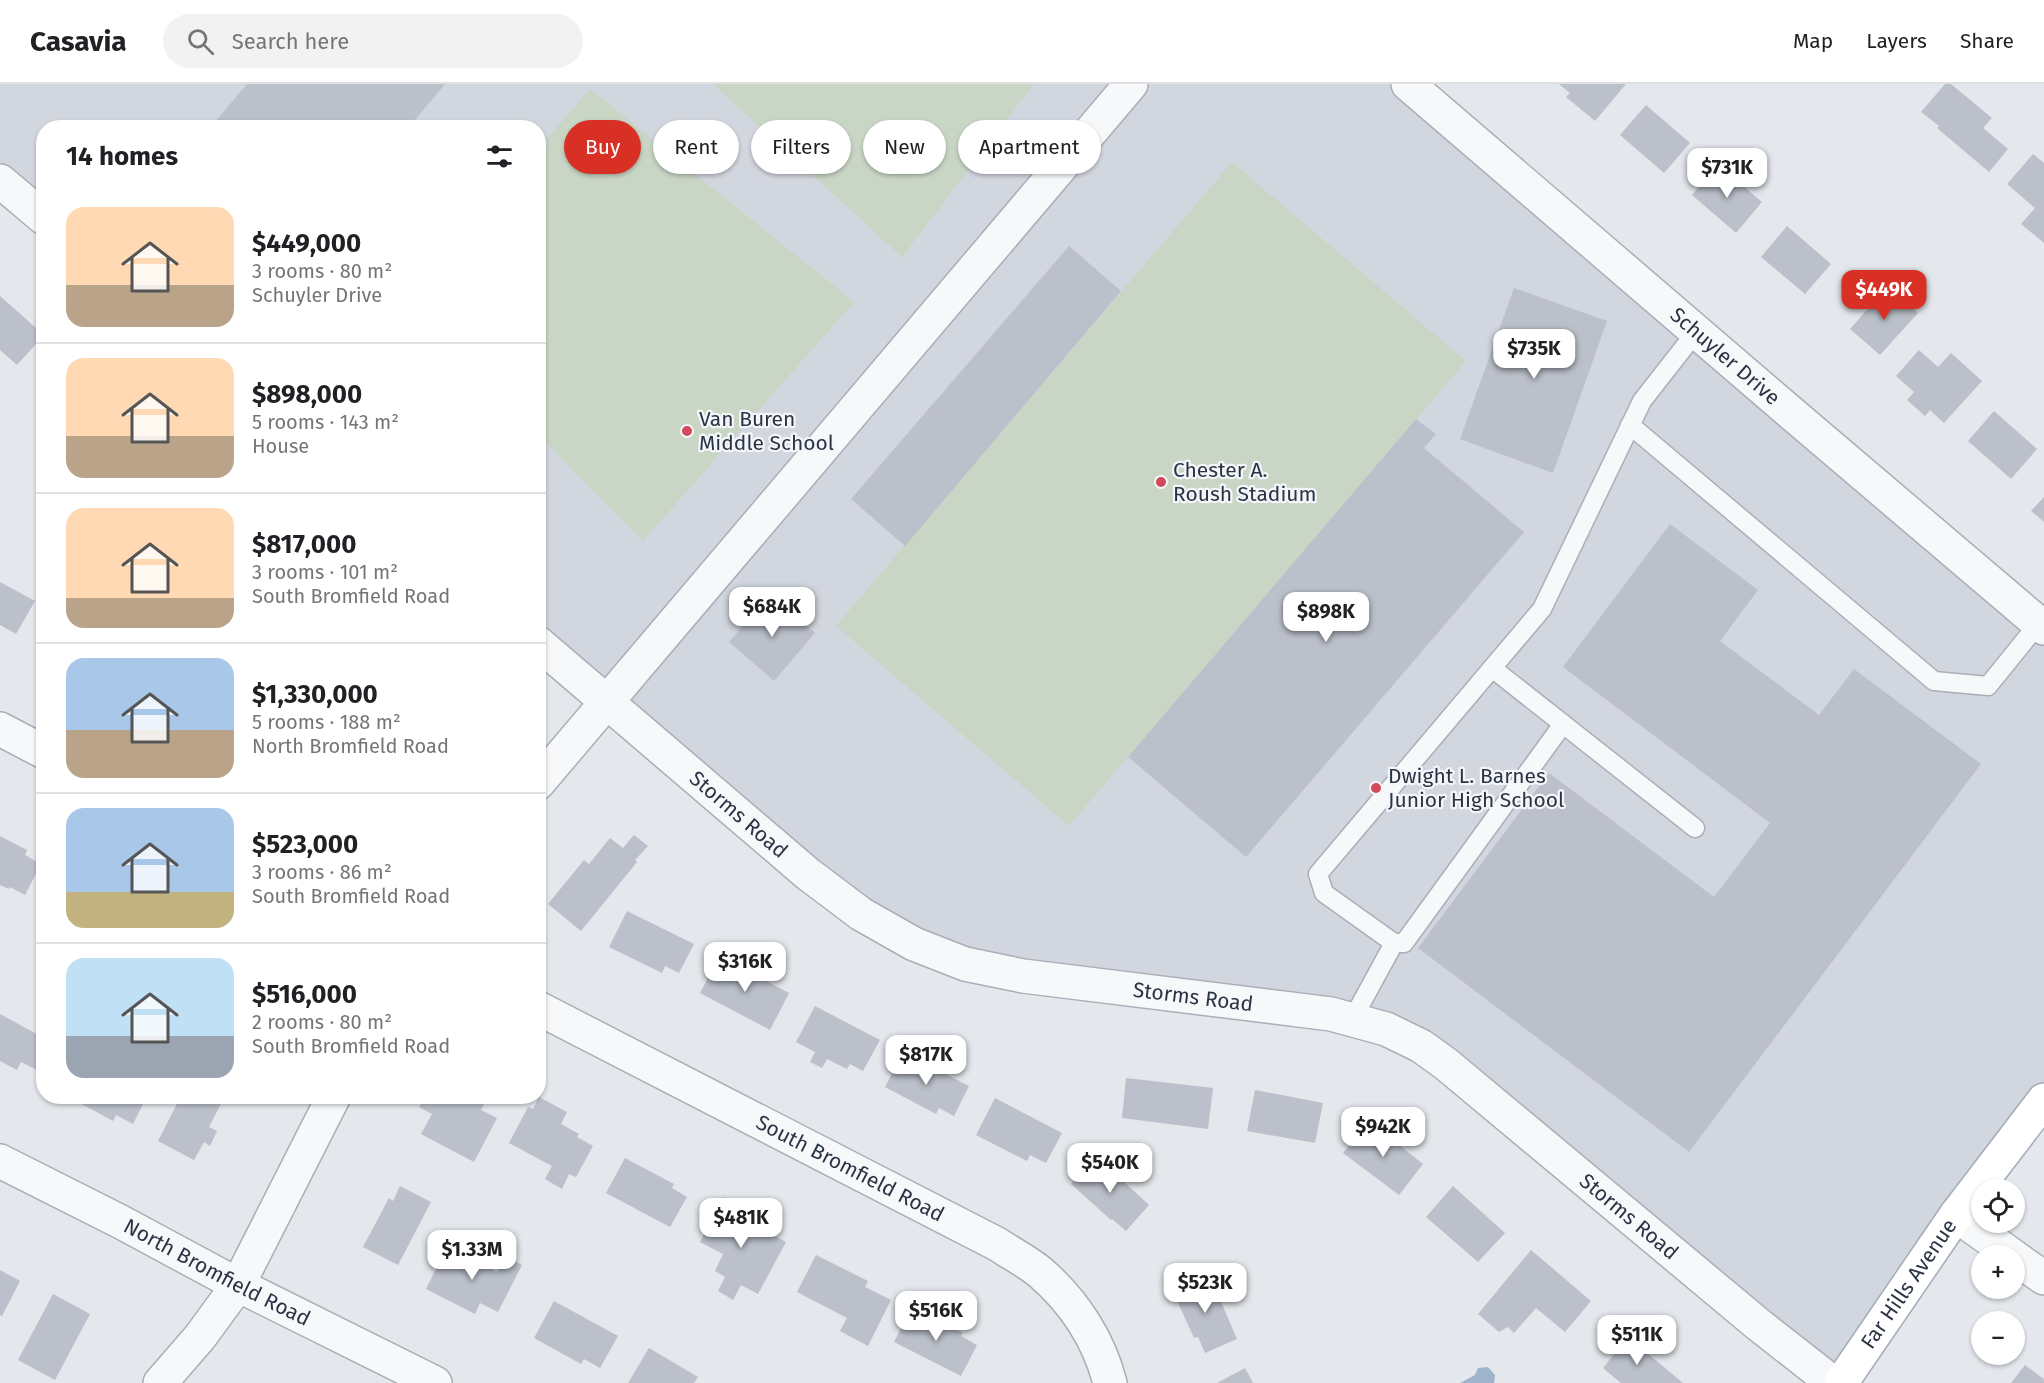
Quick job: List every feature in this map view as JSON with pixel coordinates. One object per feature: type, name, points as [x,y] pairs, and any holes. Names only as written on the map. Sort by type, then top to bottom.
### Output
[{"type":"main road","name":"Far Hills Avenue","points":[[1841,1383],[1956,1215],[2044,1100]]},
{"type":"street","points":[[546,773],[1131,84]]},
{"type":"street","name":"Schuyler Drive","points":[[1408,84],[2042,626]]},
{"type":"street","points":[[0,181],[36,211]]},
{"type":"street","name":"Storms Road","points":[[546,650],[808,874],[861,914],[914,944],[965,964],[1023,976],[1330,1014],[1386,1029],[1422,1046],[1833,1383]]},
{"type":"street","points":[[0,729],[36,748]]},
{"type":"street","name":"South Bromfield Road","points":[[546,1012],[987,1239],[1039,1271],[1066,1298],[1091,1334],[1105,1364],[1110,1383]]},
{"type":"street","points":[[160,1383],[200,1337],[238,1285],[330,1104]]},
{"type":"street","name":"North Bromfield Road","points":[[0,1161],[121,1222],[238,1285],[435,1383]]},
{"type":"street","points":[[1956,1215],[1998,1245]]},
{"type":"street","points":[[2025,1264],[2044,1278]]},
{"type":"lane","points":[[1563,724],[1404,943],[1394,943],[1324,893],[1318,874],[1542,609],[1642,401],[1696,332]]},
{"type":"lane","points":[[1630,426],[1934,681],[1988,686],[2042,626]]},
{"type":"lane","points":[[1492,668],[1695,828]]},
{"type":"lane","points":[[1352,1020],[1394,943]]},
{"type":"shaded area","name":"Dwight L. Barnes Junior High School","points":[[0,84],[1408,84],[2044,628],[2044,1100],[1987,1179],[1971,1179],[1971,1202],[1841,1383],[1421,1046],[914,944],[546,649],[546,120],[36,120],[36,212],[0,181]]},
{"type":"green space","points":[[713,84],[1034,84],[1007,120],[958,120],[958,174],[965,174],[902,257],[811,174],[851,174],[851,120],[752,120]]},
{"type":"green space","points":[[590,89],[628,120],[564,120],[564,174],[641,174],[641,130],[653,140],[653,174],[695,174],[854,302],[643,541],[546,443],[546,140]]},
{"type":"green space","name":"Chester A. Roush Stadium","points":[[1232,162],[1466,361],[1069,826],[836,626]]},
{"type":"water","points":[[1488,1367],[1495,1375],[1494,1383],[1460,1383],[1475,1375],[1478,1368]]},
{"type":"building","points":[[247,84],[445,84],[415,120],[217,120]]},
{"type":"building","points":[[1559,84],[1626,84],[1595,121],[1566,97],[1570,93]]},
{"type":"building","points":[[1945,84],[1951,84],[1992,118],[1983,128],[2008,149],[1989,172],[1921,112]]},
{"type":"building","points":[[1646,105],[1690,143],[1664,173],[1620,135]]},
{"type":"building","points":[[2033,154],[2044,163],[2044,243],[2021,224],[2035,208],[2007,184]]},
{"type":"building","points":[[1718,165],[1762,202],[1736,233],[1692,195]]},
{"type":"building","points":[[1787,226],[1831,264],[1805,294],[1761,257]]},
{"type":"building","points":[[1069,246],[1121,291],[905,546],[851,499]]},
{"type":"building","points":[[1888,286],[1918,313],[1880,355],[1850,329]]},
{"type":"building","points":[[1514,288],[1607,321],[1553,473],[1460,439]]},
{"type":"building","points":[[0,296],[36,328],[36,344],[17,365],[0,350]]},
{"type":"building","points":[[1919,350],[1938,367],[1951,353],[1982,381],[1944,423],[1930,410],[1925,416],[1907,400],[1914,392],[1896,376]]},
{"type":"building","points":[[1994,411],[2037,449],[2011,479],[1968,441]]},
{"type":"building","points":[[1416,419],[1436,434],[1424,448],[1524,532],[1246,857],[1128,757]]},
{"type":"building","points":[[2044,497],[2044,522],[2031,511]]},
{"type":"building","points":[[1670,524],[1758,590],[1720,641],[1819,715],[1854,669],[1981,764],[1689,1152],[1418,948],[1549,773],[1714,897],[1770,823],[1563,667]]},
{"type":"building","points":[[0,582],[35,601],[16,634],[0,625]]},
{"type":"building","points":[[770,594],[815,633],[774,681],[729,642]]},
{"type":"building","points":[[634,835],[648,846],[581,931],[548,904],[584,860],[589,864],[610,838],[623,848]]},
{"type":"building","points":[[0,836],[27,850],[25,855],[36,861],[36,874],[25,895],[10,887],[9,889],[0,885]]},
{"type":"building","points":[[627,911],[694,944],[679,973],[665,966],[662,973],[609,947]]},
{"type":"building","points":[[719,957],[789,993],[770,1030],[700,993]]},
{"type":"building","points":[[815,1006],[880,1040],[863,1071],[850,1064],[847,1069],[827,1059],[822,1068],[810,1062],[815,1052],[796,1042]]},
{"type":"building","points":[[0,1014],[36,1034],[36,1070],[21,1062],[17,1070],[0,1061]]},
{"type":"building","points":[[903,1052],[969,1086],[954,1116],[939,1108],[936,1114],[885,1087]]},
{"type":"building","points":[[1126,1078],[1213,1088],[1208,1129],[1122,1118]]},
{"type":"building","points":[[1255,1090],[1323,1103],[1315,1143],[1247,1131]]},
{"type":"building","points":[[995,1098],[1062,1133],[1046,1163],[1030,1155],[1027,1161],[976,1135]]},
{"type":"building","points":[[546,1101],[567,1112],[561,1124],[579,1134],[577,1137],[593,1146],[576,1177],[569,1174],[562,1189],[545,1179],[552,1166],[509,1143],[528,1107],[533,1109],[536,1104],[546,1104]]},
{"type":"building","points":[[82,1104],[143,1104],[133,1124],[116,1115],[113,1121]]},
{"type":"building","points":[[177,1104],[221,1104],[209,1127],[217,1131],[210,1146],[204,1142],[194,1160],[158,1141]]},
{"type":"building","points":[[421,1104],[484,1104],[481,1110],[497,1118],[474,1162],[421,1134],[432,1114],[419,1107]]},
{"type":"building","points":[[1369,1121],[1423,1164],[1399,1195],[1343,1153]]},
{"type":"building","points":[[1096,1156],[1149,1205],[1126,1231],[1071,1184]]},
{"type":"building","points":[[625,1158],[674,1184],[672,1188],[687,1197],[670,1227],[606,1193]]},
{"type":"building","points":[[400,1186],[431,1202],[398,1265],[363,1247],[389,1198],[393,1201]]},
{"type":"building","points":[[1453,1186],[1505,1233],[1478,1262],[1426,1217]]},
{"type":"building","points":[[723,1197],[756,1214],[751,1223],[786,1242],[758,1294],[741,1285],[733,1300],[718,1291],[725,1277],[715,1271],[723,1254],[700,1242]]},
{"type":"building","points":[[447,1246],[497,1272],[506,1256],[522,1265],[498,1312],[480,1303],[475,1314],[426,1289]]},
{"type":"building","points":[[1531,1250],[1591,1301],[1565,1332],[1536,1308],[1514,1333],[1508,1327],[1499,1332],[1478,1314]]},
{"type":"building","points":[[816,1255],[868,1281],[865,1287],[891,1300],[868,1346],[840,1331],[847,1318],[797,1292]]},
{"type":"building","points":[[0,1270],[20,1281],[2,1316],[0,1315]]},
{"type":"building","points":[[1210,1276],[1237,1339],[1205,1353],[1198,1337],[1194,1338],[1173,1292]]},
{"type":"building","points":[[53,1294],[90,1314],[55,1380],[18,1360]]},
{"type":"building","points":[[554,1301],[618,1336],[600,1368],[584,1359],[581,1364],[534,1338]]},
{"type":"building","points":[[912,1307],[963,1333],[961,1336],[977,1345],[961,1376],[894,1342]]},
{"type":"building","points":[[1628,1337],[1683,1383],[1621,1383],[1603,1368]]},
{"type":"building","points":[[649,1348],[698,1377],[694,1383],[628,1383]]},
{"type":"building","points":[[2025,1365],[2044,1379],[2044,1383],[2011,1383]]},
{"type":"building","points":[[1245,1368],[1253,1383],[1217,1383]]},
{"type":"place","name":"Van Buren Middle School","points":[[687,431]]},
{"type":"place","name":"Chester A. Roush Stadium","points":[[1161,482]]},
{"type":"place","name":"Dwight L. Barnes Junior High School","points":[[1376,788]]}]
